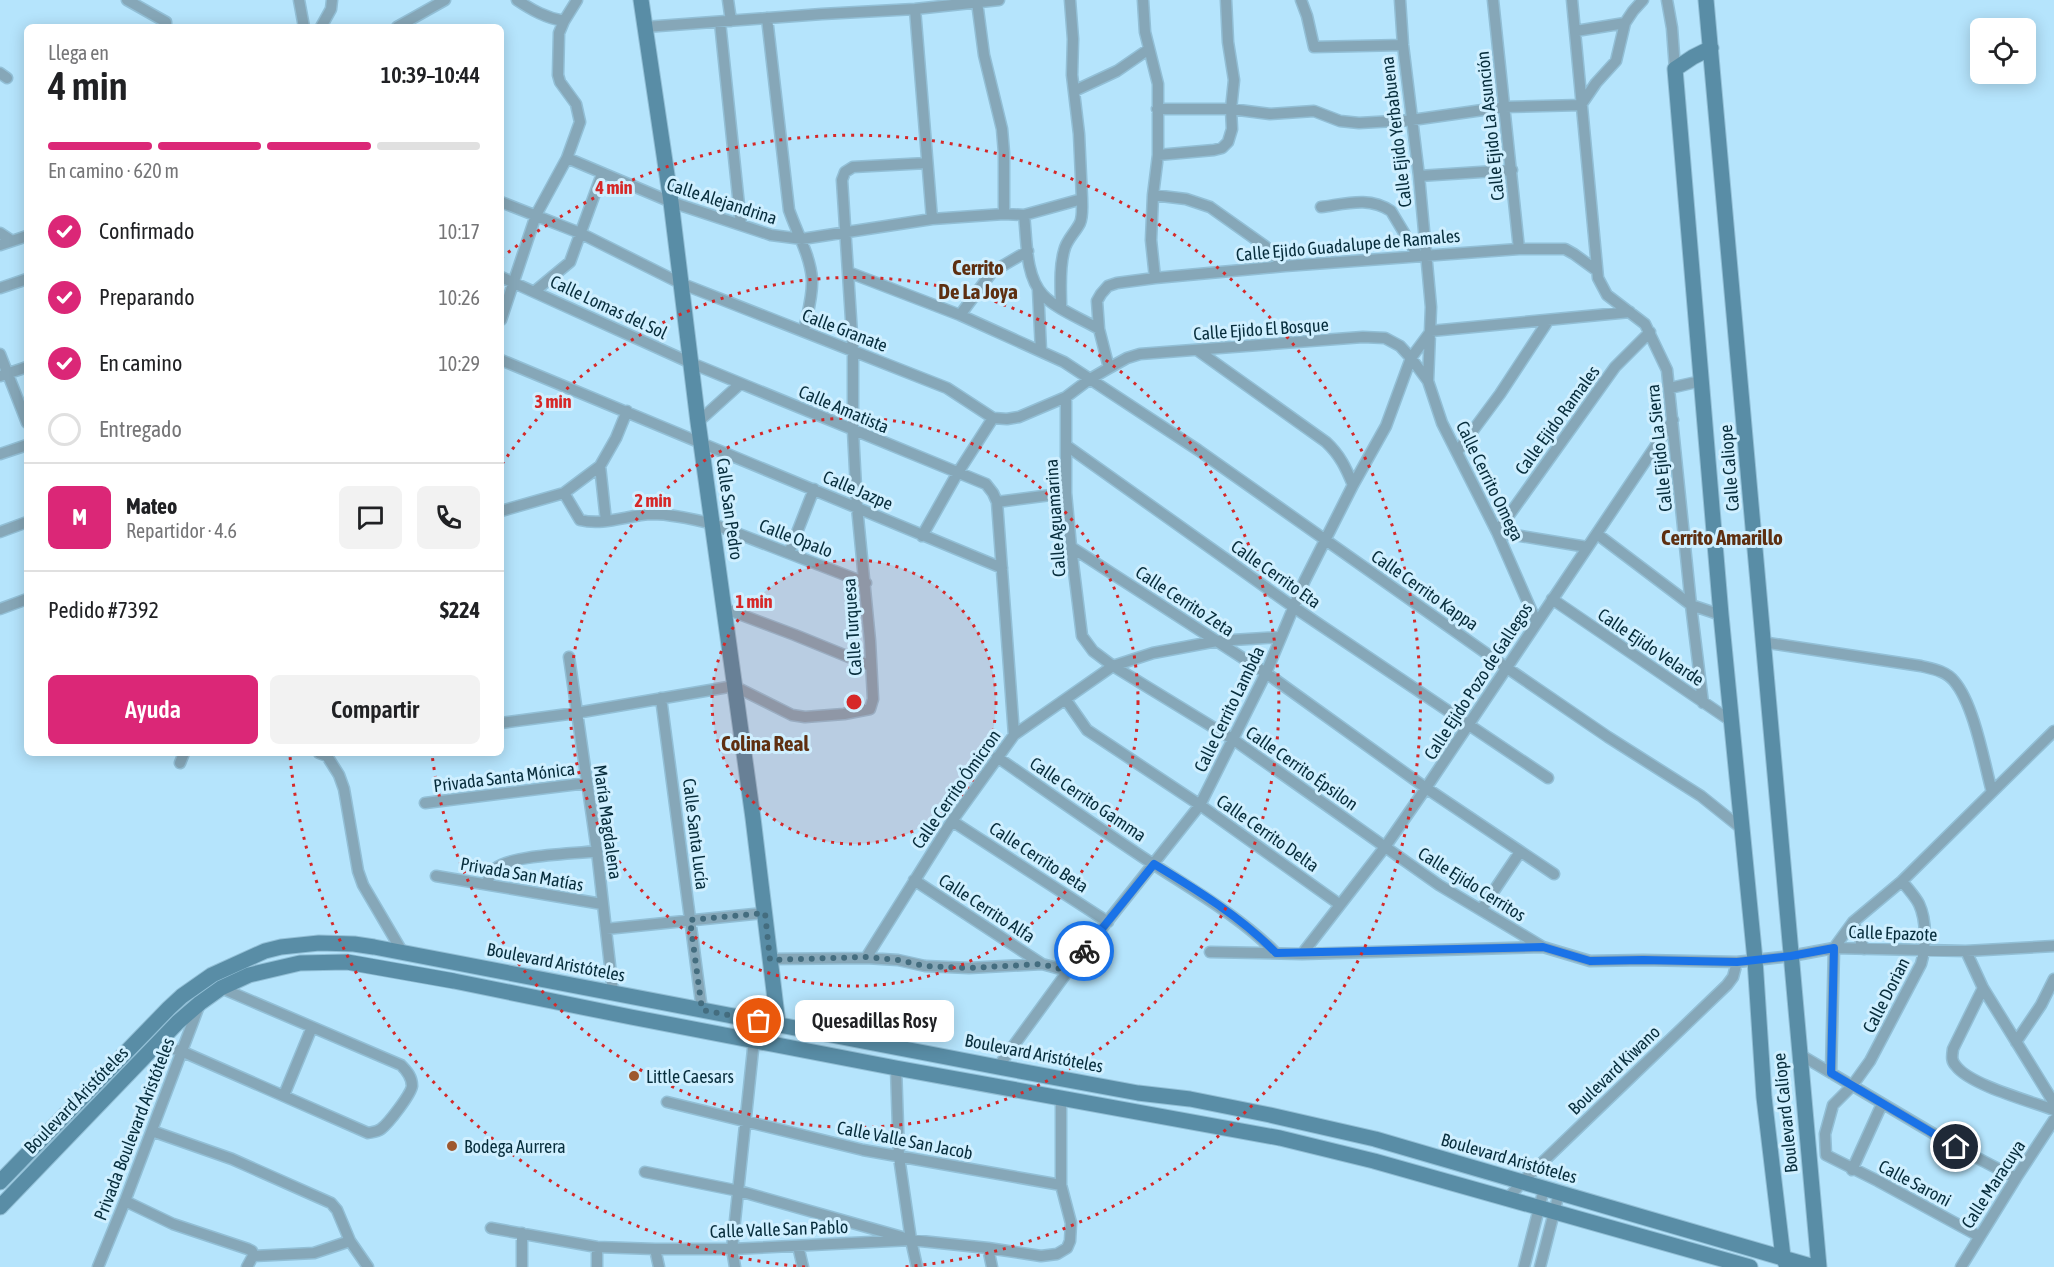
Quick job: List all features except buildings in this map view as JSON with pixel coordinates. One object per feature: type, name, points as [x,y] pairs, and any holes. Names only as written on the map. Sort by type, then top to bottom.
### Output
[{"type":"street","points":[[127,0],[164,24]]},
{"type":"street","points":[[298,0],[303,24]]},
{"type":"street","points":[[323,24],[331,9],[332,0]]},
{"type":"street","points":[[402,24],[444,0]]},
{"type":"street","points":[[517,0],[532,10],[564,21]]},
{"type":"street","points":[[504,311],[536,215],[567,158],[580,122],[576,104],[558,75],[559,33],[577,0]]},
{"type":"street","name":"Calle San Pedro","points":[[642,0],[671,202],[778,1024]]},
{"type":"street","points":[[728,0],[725,21],[741,225]]},
{"type":"street","points":[[645,27],[915,9],[999,0]]},
{"type":"street","points":[[1061,307],[1064,248],[1079,224],[1082,199],[1070,0]]},
{"type":"street","points":[[1143,0],[1149,49],[1158,84],[1158,155],[1151,240],[1155,278]]},
{"type":"street","points":[[1158,155],[1222,148],[1228,142],[1231,135],[1234,80],[1228,42],[1226,0]]},
{"type":"street","points":[[1301,0],[1314,47],[1402,45]]},
{"type":"street","name":"Calle Ejido Yerbabuena","points":[[1400,0],[1402,45],[1419,176],[1422,255],[1431,307],[1428,381]]},
{"type":"street","name":"Calle Ejido La Asunción","points":[[1493,0],[1519,249]]},
{"type":"street","name":"Calle Ejido La Sierra","points":[[1572,0],[1596,270],[1601,287],[1607,295],[1640,319],[1650,332],[1667,370],[1703,703]]},
{"type":"street","points":[[1157,109],[1231,109],[1270,114],[1314,111],[1347,123],[1412,120],[1504,107],[1581,105],[1596,83],[1616,61],[1625,23],[1643,0]]},
{"type":"street","name":"Calle Caliope","points":[[1667,0],[1676,69],[1721,615],[1755,960]]},
{"type":"street","name":"Calle Caliope","points":[[1706,0],[1791,956]]},
{"type":"street","points":[[977,2],[984,55],[1002,129],[1004,214]]},
{"type":"street","points":[[915,9],[932,219]]},
{"type":"street","points":[[767,18],[789,210],[810,266],[812,281],[804,331]]},
{"type":"street","points":[[1576,31],[1625,23]]},
{"type":"street","points":[[1676,69],[1711,48]]},
{"type":"street","points":[[1074,91],[1117,71],[1149,49]]},
{"type":"street","name":"Calle Alejandrina","points":[[567,158],[671,202],[782,238],[801,239],[932,219],[1004,214],[1024,215],[1082,199]]},
{"type":"street","name":"Calle Turquesa","points":[[734,686],[792,714],[805,717],[870,709],[873,699],[866,583],[857,507],[853,350],[842,180],[848,168],[927,163]]},
{"type":"street","points":[[1419,176],[1512,170]]},
{"type":"street","points":[[535,291],[570,262],[602,174]]},
{"type":"street","points":[[1153,195],[1186,199],[1210,207],[1265,246],[1285,266]]},
{"type":"street","points":[[1321,207],[1366,201],[1384,206],[1391,211],[1422,255]]},
{"type":"street","name":"Calle Granate","points":[[504,203],[580,233],[680,283],[947,387],[993,418]]},
{"type":"street","points":[[1024,215],[1031,271],[1038,289],[1041,351]]},
{"type":"street","points":[[0,233],[12,242]]},
{"type":"street","points":[[0,245],[24,237]]},
{"type":"street","name":"Calle Ejido Guadalupe de Ramales","points":[[1099,329],[1097,301],[1108,286],[1155,278],[1519,249],[1565,249],[1596,270]]},
{"type":"street","points":[[960,315],[992,272],[1028,250]]},
{"type":"street","points":[[848,272],[960,315],[1064,362],[1090,379]]},
{"type":"street","name":"Calle Lomas del Sol","points":[[504,278],[691,363]]},
{"type":"street","points":[[0,288],[24,280]]},
{"type":"street","points":[[1038,289],[1044,296],[1099,329],[1109,368]]},
{"type":"street","points":[[1431,331],[1630,312]]},
{"type":"street","points":[[1457,452],[1500,394],[1548,321]]},
{"type":"street","name":"Calle Cerrito Lambda","points":[[998,1067],[1068,971],[1200,805],[1266,673],[1292,606],[1353,485],[1386,426],[1411,358],[1431,331]]},
{"type":"street","name":"Calle Ejido Ramales","points":[[1497,532],[1615,367],[1650,332]]},
{"type":"street","name":"Calle Ejido El Bosque","points":[[993,418],[1019,417],[1066,397],[1090,379],[1127,358],[1140,354],[1385,338],[1400,346],[1411,358]]},
{"type":"street","points":[[1197,350],[1326,442],[1337,452],[1344,463],[1353,485]]},
{"type":"street","points":[[0,354],[4,375],[24,417]]},
{"type":"street","name":"Calle Cerrito Omega","points":[[1411,358],[1428,381],[1442,423],[1497,532],[1536,621]]},
{"type":"street","name":"Calle Jazpe","points":[[504,361],[1002,568]]},
{"type":"street","name":"Calle Amatista","points":[[691,363],[986,484],[997,502]]},
{"type":"street","points":[[4,375],[24,368]]},
{"type":"street","name":"Calle Cerrito Kappa","points":[[1090,379],[1198,450],[1608,737],[1701,796],[1741,828]]},
{"type":"street","points":[[1670,388],[1701,381]]},
{"type":"street","points":[[698,422],[740,384]]},
{"type":"street","name":"Calle Aguamarina","points":[[1066,397],[1066,493],[1082,636]]},
{"type":"street","points":[[504,510],[564,493],[600,466],[627,411]]},
{"type":"street","points":[[922,536],[957,474],[993,418]]},
{"type":"street","name":"Calle Ejido Pozo de Gallegos","points":[[1302,954],[1385,847],[1426,788],[1673,420]]},
{"type":"street","points":[[0,454],[24,446]]},
{"type":"street","name":"Calle Cerrito Eta","points":[[1067,446],[1292,606],[1548,778]]},
{"type":"street","points":[[600,466],[606,521]]},
{"type":"street","points":[[789,553],[814,489]]},
{"type":"street","name":"Calle Opalo","points":[[564,493],[580,520],[606,521],[651,514],[713,524],[866,583]]},
{"type":"street","points":[[1014,735],[997,502],[1066,493]]},
{"type":"street","points":[[0,532],[24,523]]},
{"type":"street","points":[[1497,532],[1587,546]]},
{"type":"street","points":[[1597,534],[1691,605],[1721,615]]},
{"type":"street","name":"Calle Cerrito Zeta","points":[[1071,546],[1266,673],[1426,788],[1554,874]]},
{"type":"street","name":"Calle Ejido Velarde","points":[[1552,599],[1731,721]]},
{"type":"street","points":[[0,609],[24,601]]},
{"type":"street","points":[[723,608],[871,666]]},
{"type":"street","name":"Calle Cerrito Épsilon","points":[[1082,636],[1093,651],[1113,666],[1234,740],[1385,847]]},
{"type":"street","name":"Calle Cerrito Ómicron","points":[[866,957],[952,821],[1014,735],[1113,666],[1153,654],[1216,641],[1281,637]]},
{"type":"street","points":[[1762,642],[1942,671],[1954,680],[1964,698],[1992,792]]},
{"type":"street","name":"María Magdalena","points":[[569,657],[606,929],[607,991]]},
{"type":"street","points":[[504,723],[576,713],[734,686]]},
{"type":"street","name":"Calle Santa Lucía","points":[[661,698],[702,1010]]},
{"type":"street","name":"Calle Cerrito Delta","points":[[1066,700],[1088,730],[1200,805],[1339,904]]},
{"type":"street","points":[[1831,1073],[1834,948],[1853,922],[1902,881],[2054,731]]},
{"type":"street","points":[[2042,745],[2054,746]]},
{"type":"street","points":[[325,756],[339,775],[344,789],[358,871],[363,885],[403,953]]},
{"type":"street","name":"Calle Cerrito Gamma","points":[[997,757],[1154,864],[1207,897],[1263,940],[1276,953]]},
{"type":"street","name":"Privada Santa Mónica","points":[[425,803],[587,783]]},
{"type":"street","name":"Calle Cerrito Beta","points":[[952,821],[1108,922]]},
{"type":"street","name":"Calle Ejido Cerritos","points":[[1385,847],[1439,885],[1543,947]]},
{"type":"street","points":[[486,884],[497,867],[505,862],[597,851]]},
{"type":"street","points":[[1481,910],[1520,852]]},
{"type":"street","name":"Privada San Matías","points":[[436,876],[602,904]]},
{"type":"street","name":"Calle Cerrito Alfa","points":[[914,880],[1042,964]]},
{"type":"street","name":"Calle Dorian","points":[[1830,1158],[1825,1134],[1833,1105],[1852,1086],[1870,1061],[1922,964],[1925,951],[1923,918],[1918,903],[1902,881]]},
{"type":"street","points":[[606,929],[765,913]]},
{"type":"street","points":[[1853,922],[1864,949]]},
{"type":"street","name":"Boulevard Aristóteles","points":[[0,1182],[182,996],[212,975],[265,951],[300,945],[354,944],[526,975],[998,1067],[1138,1093],[1190,1099],[1270,1115],[1375,1139],[1785,1262],[1814,1267]]},
{"type":"street","name":"Calle Epazote","points":[[1210,952],[1302,954],[1543,947],[1590,961],[1737,962],[1834,948],[1966,951],[2054,946]]},
{"type":"street","points":[[1966,951],[1983,988],[2054,1103]]},
{"type":"street","name":"Boulevard Calíope","points":[[1791,956],[1819,1267]]},
{"type":"street","points":[[770,960],[866,957],[898,960],[925,966],[969,968],[1042,964],[1068,971]]},
{"type":"street","name":"Boulevard Calíope","points":[[1755,960],[1764,1097],[1785,1262]]},
{"type":"street","name":"Boulevard Aristóteles","points":[[0,1207],[156,1045],[200,1003],[221,988],[249,975],[283,965],[347,962],[896,1068],[1280,1138],[1374,1161],[1750,1267]]},
{"type":"street","name":"Boulevard Kiwano","points":[[1508,1198],[1727,985],[1733,977],[1737,962]]},
{"type":"street","points":[[515,993],[526,975]]},
{"type":"street","points":[[2016,1042],[2041,1005],[2054,979]]},
{"type":"street","points":[[156,1045],[181,1051],[368,1133],[383,1127],[410,1093],[411,1080],[408,1072],[401,1065],[221,988]]},
{"type":"street","points":[[1983,988],[1953,1049],[1954,1064],[1977,1081],[2054,1110]]},
{"type":"street","name":"Privada Boulevard Aristóteles","points":[[98,1267],[126,1201],[200,1003]]},
{"type":"street","points":[[284,1095],[312,1027]]},
{"type":"street","points":[[735,1267],[732,1249],[754,1040]]},
{"type":"street","points":[[900,1048],[896,1068],[899,1157],[917,1267]]},
{"type":"street","points":[[1799,1054],[1956,1147],[2016,1178]]},
{"type":"street","points":[[1061,1097],[1061,1185]]},
{"type":"street","name":"Calle Valle San Jacob","points":[[667,1102],[863,1150],[1061,1185]]},
{"type":"street","points":[[1852,1170],[1882,1104]]},
{"type":"street","name":"Calle Maracuya","points":[[1961,1267],[2054,1120]]},
{"type":"street","points":[[152,1131],[232,1159],[331,1203],[337,1210],[350,1241],[368,1267]]},
{"type":"street","name":"Calle Saroni","points":[[1808,1150],[1878,1181],[1979,1236]]},
{"type":"street","points":[[645,1172],[738,1191],[911,1240]]},
{"type":"street","name":"Calle Valle San Pablo","points":[[491,1228],[597,1247],[655,1249],[732,1249],[911,1240],[988,1248],[1041,1262],[1067,1248],[1070,1241],[1071,1223],[1061,1185]]},
{"type":"street","points":[[1524,1267],[1544,1189]]},
{"type":"street","points":[[1540,1267],[1559,1193]]},
{"type":"street","points":[[126,1201],[181,1227],[252,1251],[253,1256],[247,1267]]},
{"type":"street","points":[[522,1233],[522,1267]]},
{"type":"street","points":[[253,1256],[314,1253],[350,1241]]},
{"type":"street","points":[[798,1246],[803,1267]]},
{"type":"street","points":[[1817,1246],[1827,1263],[1833,1267]]},
{"type":"street","points":[[597,1247],[597,1267]]},
{"type":"street","points":[[988,1248],[992,1267]]},
{"type":"street","points":[[655,1249],[659,1267]]},
{"type":"way so far","points":[[759,1021],[702,1010],[690,920],[765,913],[770,960],[866,957],[898,960],[925,966],[969,968],[1042,964],[1068,971],[1084,951]]},
{"type":"place","name":"Quesadillas Rosy","points":[[759,1021]]},
{"type":"place","name":"Little Caesars","points":[[634,1076]]},
{"type":"place","name":"Bodega Aurrera","points":[[452,1146]]},
{"type":"district","name":"Cerrito De La Joya","points":[[978,279]]},
{"type":"district","name":"Cerrito Amarillo","points":[[1722,537]]},
{"type":"district","name":"Colina Real","points":[[765,743]]},
{"type":"route","points":[[1084,951],[1154,864],[1198,891],[1263,940],[1276,953],[1543,947],[1590,961],[1737,962],[1834,948],[1831,1073],[1956,1147]]}]
